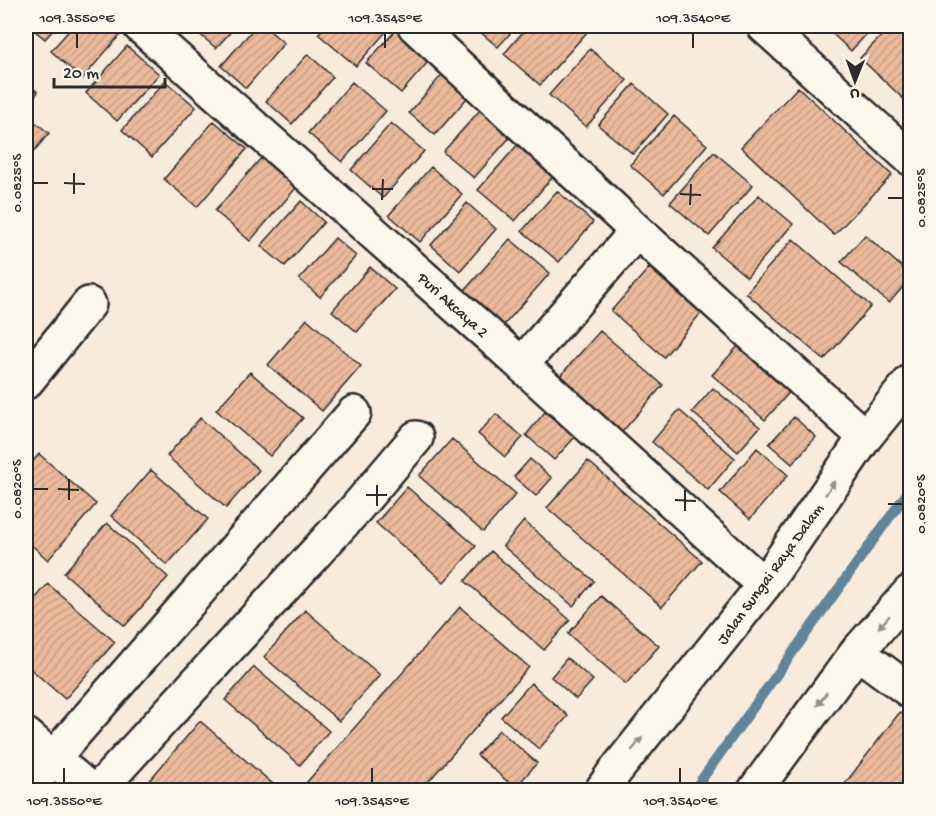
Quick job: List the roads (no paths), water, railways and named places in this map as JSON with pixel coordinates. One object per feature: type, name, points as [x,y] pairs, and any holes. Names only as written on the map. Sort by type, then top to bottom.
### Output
[{"type":"street","name":"Puri Akcaya 2","points":[[140,26],[522,364],[764,585]]},
{"type":"street","points":[[415,26],[865,437]]},
{"type":"street","points":[[764,26],[910,158]]},
{"type":"street","points":[[522,364],[637,231]]},
{"type":"street","points":[[26,382],[89,304]]},
{"type":"street","name":"Jalan Sungai Raya Dalam","points":[[602,790],[764,585],[865,437],[910,382]]},
{"type":"street","points":[[26,790],[354,413]]},
{"type":"street","points":[[98,790],[353,512],[416,438]]},
{"type":"street","points":[[755,790],[857,652],[910,592]]},
{"type":"street","points":[[857,652],[910,691]]},
{"type":"street","points":[[26,735],[90,790]]},
{"type":"waterway","points":[[694,790],[910,489]]}]
